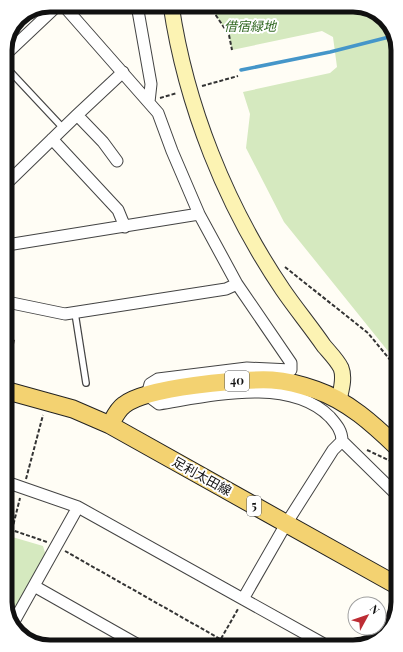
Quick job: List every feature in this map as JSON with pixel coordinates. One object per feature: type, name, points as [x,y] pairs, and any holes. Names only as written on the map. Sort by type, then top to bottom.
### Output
[{"type":"main road","name":"40","points":[[110,425],[124,405],[147,395],[223,382],[274,380],[305,386],[339,400],[363,417],[391,442]]},
{"type":"main road","name":"5","points":[[12,392],[73,409],[110,425]]},
{"type":"main road","name":"足利太田線","points":[[110,425],[391,582]]},
{"type":"street","points":[[12,48],[51,12]]},
{"type":"street","points":[[68,12],[123,72],[154,100]]},
{"type":"street","points":[[138,12],[154,100],[172,152],[199,214],[237,284],[289,358],[291,370],[247,368],[158,379],[150,384],[147,395],[159,404],[248,392],[288,396],[307,400],[320,408],[341,430],[342,441],[391,489]]},
{"type":"street","points":[[173,12],[190,90],[205,136],[226,187],[256,247],[280,285],[340,367],[342,384],[339,400]]},
{"type":"street","points":[[12,178],[123,72]]},
{"type":"street","points":[[77,115],[103,142],[117,161]]},
{"type":"street","points":[[52,139],[118,210],[125,227]]},
{"type":"street","points":[[12,244],[199,214]]},
{"type":"street","points":[[12,303],[60,315],[75,314],[226,289],[237,284]]},
{"type":"street","points":[[243,599],[286,524],[333,450],[342,441]]},
{"type":"street","points":[[12,484],[78,507],[317,640]]},
{"type":"street","points":[[16,618],[78,507]]},
{"type":"street","points":[[34,586],[129,640]]},
{"type":"lane","points":[[12,73],[63,128]]},
{"type":"lane","points":[[75,314],[86,383]]},
{"type":"path","points":[[214,12],[229,35],[232,50]]},
{"type":"path","points":[[195,88],[238,76]]},
{"type":"path","points":[[154,100],[182,92]]},
{"type":"path","points":[[282,264],[311,289],[368,333],[391,361]]},
{"type":"path","points":[[43,414],[12,530],[41,539],[221,640],[243,599]]},
{"type":"path","points":[[362,447],[391,461]]},
{"type":"green space","name":"借宿緑地","points":[[214,12],[356,12],[374,18],[385,29],[391,45],[391,355],[284,222],[246,148],[250,114],[243,92],[330,73],[337,67],[333,37],[322,31],[232,50],[229,35]]},
{"type":"green space","points":[[12,537],[43,546],[46,556],[14,613],[12,602]]},
{"type":"building","points":[[12,339],[15,340],[12,353]]},
{"type":"waterway","points":[[241,70],[330,52],[389,37]]}]
